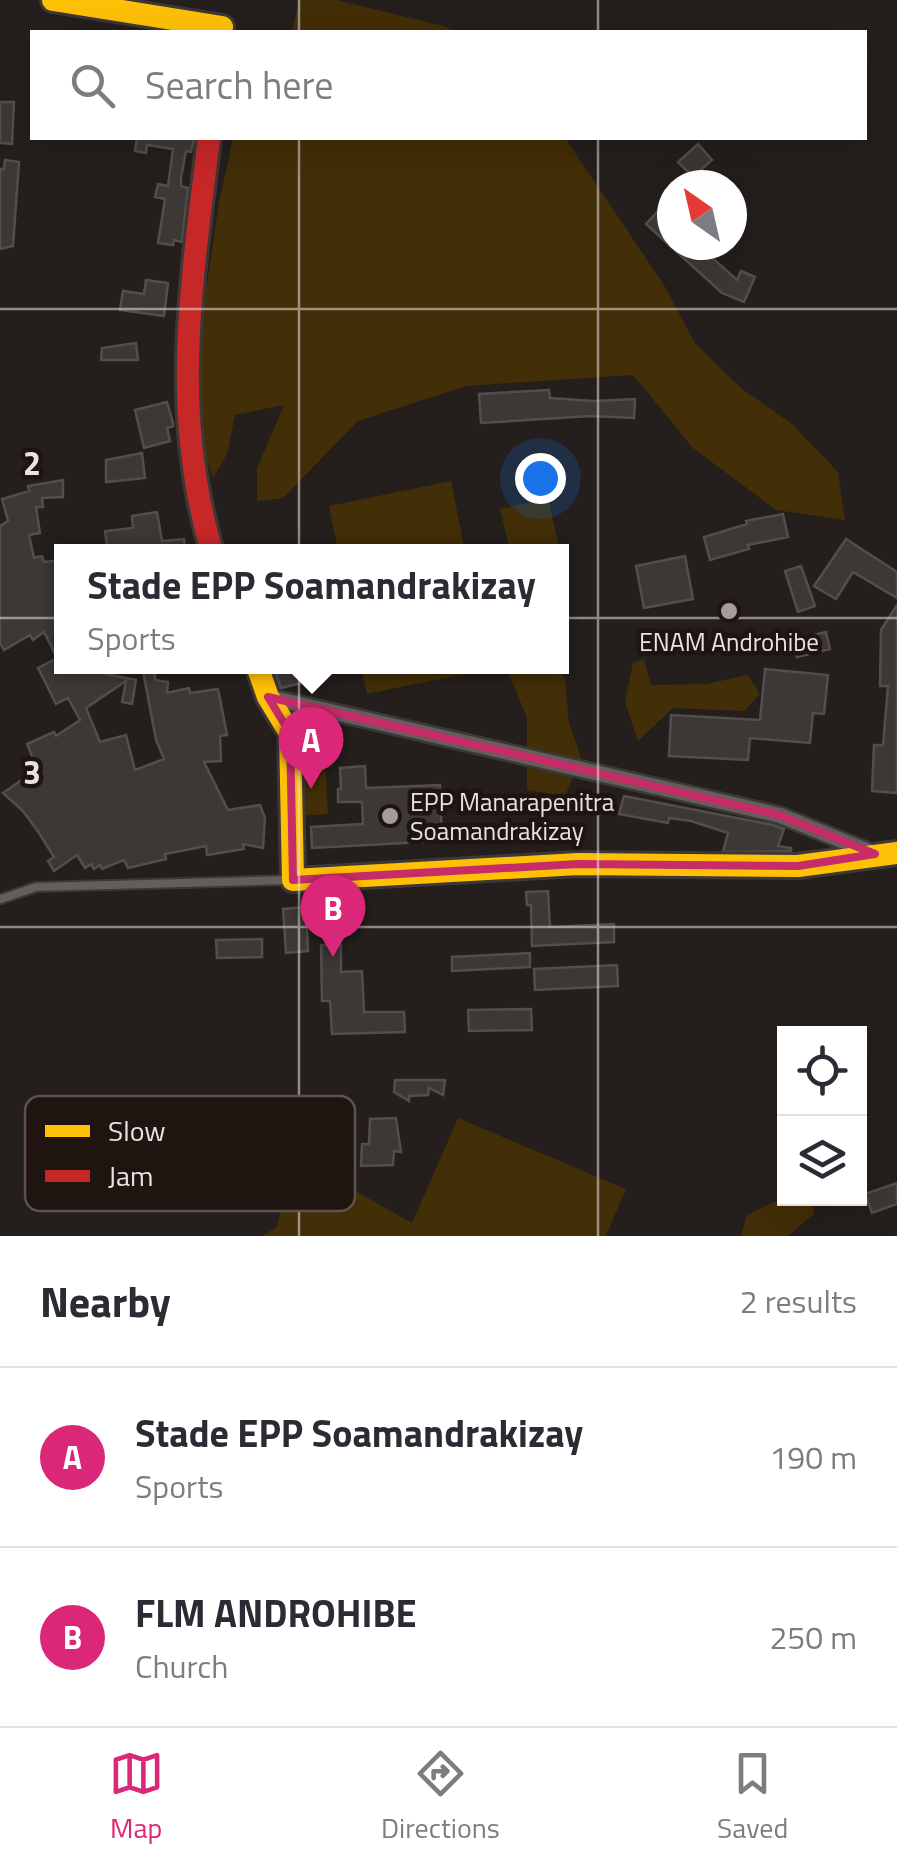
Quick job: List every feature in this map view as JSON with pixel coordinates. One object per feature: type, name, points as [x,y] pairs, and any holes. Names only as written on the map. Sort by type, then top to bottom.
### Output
[{"type":"street","points":[[52,0],[222,27],[221,30]]},
{"type":"street","points":[[209,140],[186,339],[189,440],[209,544]]},
{"type":"street","points":[[259,674],[290,733],[293,880],[578,864],[798,866],[886,853]]},
{"type":"street","points":[[268,697],[779,816],[886,853]]},
{"type":"lane","points":[[1,901],[36,887],[293,880]]},
{"type":"highlighted area","points":[[268,697],[779,815],[875,854],[798,866],[578,864],[293,880],[290,733]]},
{"type":"shaded area","points":[[299,0],[336,0],[451,30],[292,30]]},
{"type":"shaded area","points":[[233,140],[566,140],[664,285],[695,343],[742,389],[791,423],[838,472],[845,520],[776,510],[693,448],[633,375],[466,386],[358,421],[283,498],[257,501],[257,468],[284,405],[235,415],[227,454],[213,478],[188,409],[219,203]]},
{"type":"shaded area","points":[[451,481],[464,544],[337,544],[329,506]]},
{"type":"shaded area","points":[[548,498],[558,544],[508,544],[500,509]]},
{"type":"shaded area","points":[[644,659],[651,685],[706,684],[748,675],[760,694],[744,711],[673,708],[638,741],[625,702],[633,663]]},
{"type":"shaded area","points":[[363,674],[465,674],[367,694]]},
{"type":"shaded area","points":[[509,674],[562,674],[569,723],[581,757],[565,796],[527,790],[527,718]]},
{"type":"shaded area","points":[[325,762],[328,814],[298,816],[294,764]]},
{"type":"shaded area","points":[[458,1118],[626,1189],[606,1236],[262,1236],[277,1227],[281,1211],[355,1211],[355,1191],[412,1223]]},
{"type":"shaded area","points":[[774,1202],[777,1206],[813,1206],[814,1214],[788,1236],[741,1236],[747,1215]]},
{"type":"building","points":[[0,102],[14,102],[12,144],[0,143]]},
{"type":"building","points":[[137,140],[194,140],[191,152],[186,151],[181,178],[181,186],[188,188],[182,242],[158,243],[165,199],[155,197],[158,184],[168,186],[173,149],[147,145],[146,153],[135,151]]},
{"type":"building","points":[[698,144],[712,160],[701,170],[686,170],[678,162]]},
{"type":"building","points":[[5,160],[19,162],[13,246],[0,249],[0,169],[4,169]]},
{"type":"building","points":[[657,212],[657,234],[646,224]]},
{"type":"building","points":[[686,260],[715,260],[737,280],[741,271],[755,277],[744,302],[722,293]]},
{"type":"building","points":[[146,280],[168,283],[164,316],[120,310],[123,291],[144,294]]},
{"type":"building","points":[[136,343],[138,360],[101,360],[102,348]]},
{"type":"building","points":[[549,390],[550,398],[635,399],[634,418],[591,416],[481,423],[479,394]]},
{"type":"building","points":[[167,402],[173,423],[167,428],[170,441],[144,448],[135,410]]},
{"type":"building","points":[[142,453],[145,478],[106,482],[106,460]]},
{"type":"building","points":[[63,480],[63,497],[42,498],[43,507],[36,507],[40,533],[29,535],[34,558],[42,556],[44,562],[54,561],[54,652],[44,632],[33,640],[30,635],[4,650],[0,643],[0,526],[8,521],[2,499],[29,491],[28,486]]},
{"type":"building","points":[[157,512],[162,541],[184,539],[184,544],[107,544],[105,531],[133,528],[132,516]]},
{"type":"building","points":[[783,514],[788,537],[748,545],[749,549],[710,560],[704,537],[747,524],[746,521]]},
{"type":"building","points":[[846,539],[897,572],[897,598],[853,572],[836,599],[814,586]]},
{"type":"building","points":[[685,556],[693,599],[644,608],[636,566]]},
{"type":"building","points":[[801,566],[815,606],[798,612],[785,571]]},
{"type":"building","points":[[897,605],[897,793],[872,791],[874,745],[883,745],[888,686],[880,686],[881,630]]},
{"type":"building","points":[[826,632],[830,649],[797,657],[793,640]]},
{"type":"building","points":[[54,660],[54,674],[107,674],[136,680],[132,704],[122,702],[126,681],[86,708],[100,742],[126,735],[135,770],[164,759],[156,740],[144,674],[155,674],[155,680],[168,682],[167,693],[189,688],[190,693],[218,689],[227,735],[220,736],[221,761],[204,762],[228,810],[260,805],[265,818],[263,848],[243,844],[244,849],[207,855],[206,846],[165,854],[166,859],[128,868],[124,860],[102,869],[100,865],[94,869],[91,864],[85,868],[77,855],[54,871],[48,861],[54,857],[39,833],[3,793],[37,769],[27,744],[54,732],[56,736],[80,720],[68,698],[56,704],[38,668]]},
{"type":"building","points":[[765,669],[828,675],[824,714],[813,713],[810,743],[750,738],[748,760],[669,756],[671,715],[760,720]]},
{"type":"building","points":[[276,674],[307,674],[309,681],[281,688]]},
{"type":"building","points":[[365,766],[366,788],[440,785],[442,841],[312,848],[311,827],[363,824],[362,802],[338,802],[338,789],[340,768]]},
{"type":"building","points":[[624,796],[773,825],[784,829],[778,846],[791,851],[723,852],[728,833],[691,821],[669,818],[668,823],[619,814]]},
{"type":"building","points":[[548,891],[550,927],[614,924],[614,942],[532,946],[531,905],[527,905],[526,892]]},
{"type":"building","points":[[306,907],[308,951],[286,953],[283,909]]},
{"type":"building","points":[[262,939],[262,957],[217,958],[216,940]]},
{"type":"building","points":[[321,945],[341,945],[341,972],[362,971],[364,1012],[404,1012],[405,1032],[332,1034],[330,1001],[322,1001]]},
{"type":"building","points":[[530,953],[530,967],[452,971],[452,957]]},
{"type":"building","points":[[617,965],[618,986],[535,990],[534,969]]},
{"type":"building","points":[[531,1009],[532,1030],[469,1031],[468,1010]]},
{"type":"building","points":[[395,1080],[445,1080],[443,1095],[429,1088],[428,1095],[409,1096],[409,1101],[394,1092]]},
{"type":"building","points":[[396,1118],[401,1152],[394,1151],[393,1165],[361,1166],[362,1144],[369,1144],[370,1119]]},
{"type":"building","points":[[897,1183],[897,1204],[872,1213],[867,1193]]},
{"type":"traffic: slow","points":[[53,0],[222,27],[221,30]]},
{"type":"traffic: slow","points":[[260,674],[268,697],[290,733],[293,880],[578,864],[798,866],[897,853]]},
{"type":"traffic: jam","points":[[209,140],[191,294],[188,396],[191,448],[210,544]]},
{"type":"place","name":"ENAM Androhibe","points":[[729,611]]},
{"type":"place","name":"Stade EPP Soamandrakizay","points":[[311,789]]},
{"type":"place","name":"EPP Manarapenitra Soamandrakizay","points":[[390,816]]},
{"type":"place","name":"FLM ANDROHIBE","points":[[333,957]]}]
